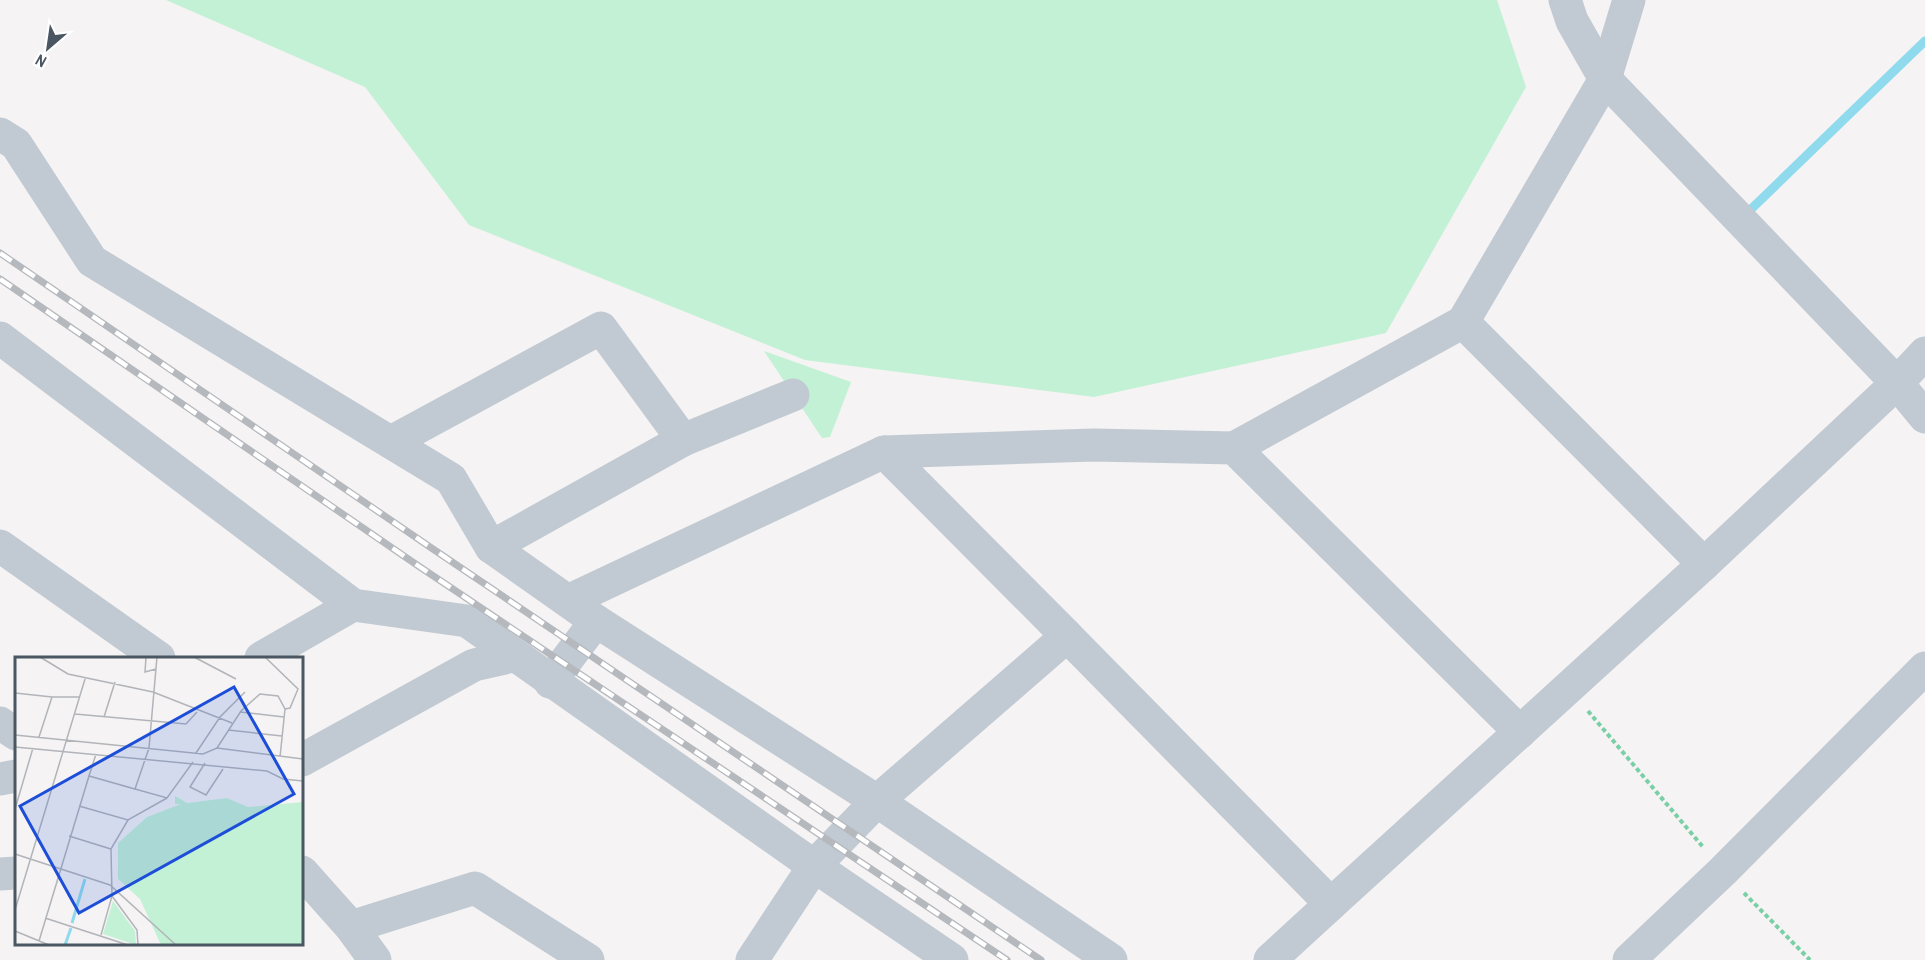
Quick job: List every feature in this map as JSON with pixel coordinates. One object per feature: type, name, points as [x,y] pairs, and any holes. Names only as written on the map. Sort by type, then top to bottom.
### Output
[{"type":"street","points":[[1565,0],[1572,21],[1605,79],[1897,383],[1925,417]]},
{"type":"street","points":[[567,600],[884,452],[1094,445],[1234,448],[1463,322],[1605,79],[1629,0]]},
{"type":"street","points":[[0,134],[16,144],[92,261],[451,479],[491,547],[596,621],[877,801],[1111,960]]},
{"type":"street","points":[[1463,322],[1704,564]]},
{"type":"street","points":[[391,442],[601,327],[683,440]]},
{"type":"street","points":[[0,338],[352,605],[467,621],[513,656],[814,867],[952,960]]},
{"type":"street","points":[[1270,960],[1704,564],[1897,383],[1925,353]]},
{"type":"street","points":[[491,547],[683,440],[793,395]]},
{"type":"street","points":[[1234,448],[1520,732]]},
{"type":"street","points":[[884,452],[1331,904]]},
{"type":"street","points":[[0,546],[158,657]]},
{"type":"street","points":[[263,657],[352,605]]},
{"type":"street","points":[[550,682],[596,621]]},
{"type":"street","points":[[752,960],[814,867],[877,801],[1067,636]]},
{"type":"street","points":[[303,759],[474,664],[513,656]]},
{"type":"street","points":[[1629,960],[1723,871],[1925,668]]},
{"type":"street","points":[[0,723],[15,733]]},
{"type":"street","points":[[0,779],[15,776]]},
{"type":"street","points":[[0,874],[15,873]]},
{"type":"street","points":[[303,873],[351,927],[375,960]]},
{"type":"street","points":[[351,927],[475,888],[588,960]]},
{"type":"path","points":[[1569,687],[1723,871],[1810,960]]},
{"type":"green space","points":[[166,0],[1497,0],[1526,87],[1386,333],[1094,397],[805,360],[469,225],[365,87]]},
{"type":"green space","points":[[764,351],[851,382],[830,437],[822,438]]},
{"type":"waterway","points":[[1745,215],[1925,41]]},
{"type":"railway","points":[[0,253],[1041,960]]},
{"type":"railway","points":[[0,279],[417,565],[1007,960]]}]
